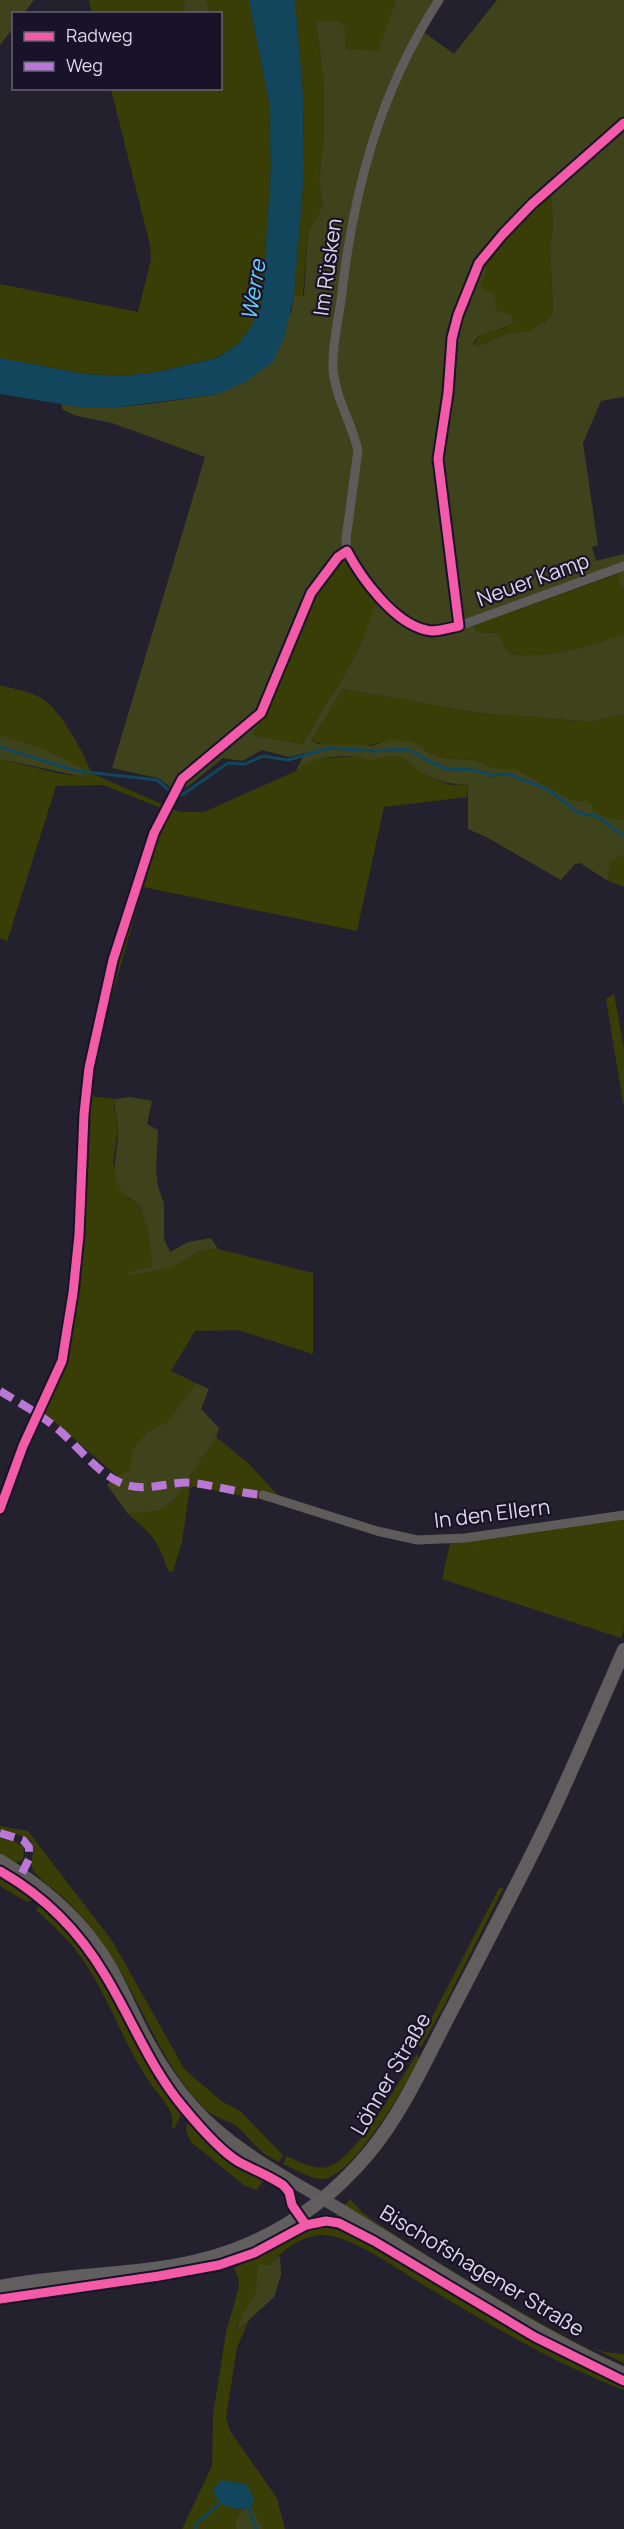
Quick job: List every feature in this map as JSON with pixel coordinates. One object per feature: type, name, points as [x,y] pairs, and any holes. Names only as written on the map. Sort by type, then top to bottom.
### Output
[{"type":"main road","name":"Löhner Straße","points":[[0,2287],[198,2260],[244,2246],[300,2216],[323,2199],[369,2153],[405,2098],[518,1882],[551,1815],[624,1650]]},
{"type":"street","name":"Im Rüsken","points":[[347,551],[346,539],[358,450],[355,437],[336,393],[333,366],[346,255],[356,194],[379,120],[420,29],[439,0]]},
{"type":"street","points":[[459,626],[438,459],[448,393],[452,338],[458,315],[479,263],[503,234],[532,204],[624,123]]},
{"type":"street","name":"Neuer Kamp","points":[[347,551],[372,588],[406,621],[427,631],[459,626],[624,566]]},
{"type":"street","name":"In den Ellern","points":[[262,1495],[377,1531],[417,1540],[465,1538],[624,1515]]},
{"type":"street","name":"Bischofshagener Straße","points":[[0,1860],[46,1891],[82,1926],[114,1974],[157,2057],[194,2107],[235,2144],[538,2331],[624,2373]]},
{"type":"green space","points":[[0,0],[34,0],[25,12],[12,12],[12,29],[0,45]]},
{"type":"green space","points":[[89,0],[184,0],[185,12],[92,12]]},
{"type":"green space","points":[[184,0],[206,0],[210,12],[185,12]]},
{"type":"green space","points":[[206,0],[249,0],[269,102],[271,168],[262,304],[252,326],[238,344],[216,358],[157,372],[124,376],[85,374],[0,358],[0,284],[138,312],[151,259],[150,245],[111,90],[222,90],[222,12],[210,12]]},
{"type":"green space","points":[[295,0],[396,0],[379,51],[345,48],[346,30],[316,22],[324,84],[324,136],[319,180],[323,206],[308,231],[303,296],[294,296],[304,170],[303,97]]},
{"type":"green space","points":[[396,0],[437,0],[418,28],[454,54],[497,0],[624,0],[624,397],[601,401],[583,443],[598,545],[592,547],[596,561],[624,554],[624,590],[620,587],[619,573],[474,625],[477,632],[498,633],[509,654],[525,655],[554,654],[624,634],[624,714],[593,722],[479,713],[343,689],[311,741],[318,744],[372,746],[388,740],[410,741],[421,746],[424,751],[442,758],[474,760],[497,769],[516,769],[570,799],[580,802],[587,800],[592,805],[593,811],[608,818],[624,820],[624,854],[610,863],[608,881],[580,863],[575,864],[561,880],[468,829],[468,784],[447,783],[435,779],[416,769],[406,760],[397,757],[368,760],[352,756],[329,757],[315,760],[296,771],[305,753],[289,757],[262,750],[242,761],[223,758],[181,792],[158,778],[112,768],[205,457],[112,423],[77,416],[63,410],[61,404],[120,407],[218,394],[291,313],[294,296],[304,296],[308,231],[323,206],[319,180],[324,136],[324,84],[316,22],[340,22],[346,30],[345,48],[378,51]],"holes":[[[551,184],[553,226],[550,245],[553,313],[546,322],[537,325],[531,331],[508,333],[477,347],[473,344],[481,335],[514,322],[510,314],[495,310],[494,295],[480,287],[487,269],[477,262]],[[343,558],[348,559],[367,590],[377,600],[361,644],[303,744],[253,735],[267,710],[320,585],[331,569]]]},
{"type":"green space","points":[[552,184],[553,226],[550,245],[553,313],[546,323],[537,325],[532,331],[508,333],[477,347],[473,345],[483,332],[506,328],[480,287],[477,262]]},
{"type":"green space","points":[[343,557],[348,559],[367,590],[378,600],[361,644],[303,744],[253,735],[274,694],[320,585],[331,568]]},
{"type":"green space","points":[[620,573],[620,587],[624,590],[624,634],[554,654],[525,655],[509,654],[498,633],[477,632],[474,625]]},
{"type":"green space","points":[[0,685],[32,694],[48,703],[71,732],[91,773],[180,812],[204,812],[296,771],[306,762],[316,759],[355,756],[368,760],[387,755],[405,759],[431,778],[451,785],[468,784],[467,797],[384,807],[357,931],[143,887],[110,1003],[106,1002],[89,1096],[116,1099],[114,1107],[118,1129],[113,1164],[129,1199],[136,1202],[144,1214],[152,1254],[151,1266],[129,1272],[129,1276],[169,1268],[202,1250],[218,1249],[313,1273],[313,1354],[238,1330],[195,1331],[171,1371],[196,1383],[168,1423],[146,1433],[131,1469],[117,1476],[35,1405],[54,1369],[64,1326],[75,1236],[82,1097],[96,1016],[122,915],[150,831],[161,808],[103,785],[56,786],[8,939],[7,941],[0,938],[0,759],[84,777],[80,767],[44,749],[0,735]]},
{"type":"green space","points":[[343,689],[479,713],[593,722],[624,714],[624,820],[613,821],[603,817],[516,769],[497,769],[474,760],[442,758],[424,751],[377,743],[364,746],[344,746],[311,741]]},
{"type":"green space","points":[[0,735],[44,749],[80,767],[84,777],[0,759]]},
{"type":"green space","points":[[624,854],[624,887],[608,881],[610,863]]},
{"type":"green space","points":[[614,994],[624,1049],[624,1108],[606,999]]},
{"type":"green space","points":[[130,1097],[152,1101],[147,1124],[158,1130],[156,1170],[158,1187],[164,1203],[164,1239],[170,1252],[188,1242],[211,1238],[218,1249],[202,1250],[170,1268],[129,1276],[129,1272],[151,1266],[151,1252],[144,1216],[138,1204],[120,1189],[115,1174],[118,1138],[116,1099]]},
{"type":"green space","points":[[196,1383],[209,1389],[201,1409],[219,1428],[216,1437],[174,1500],[158,1511],[128,1514],[107,1485],[117,1476],[131,1469],[132,1451],[146,1433],[168,1422]]},
{"type":"green space","points":[[216,1437],[248,1463],[278,1495],[387,1531],[413,1536],[452,1536],[624,1511],[624,1630],[621,1638],[442,1579],[450,1543],[421,1543],[281,1504],[196,1486],[190,1488],[182,1542],[173,1572],[168,1571],[154,1539],[128,1514],[158,1511],[174,1500]]},
{"type":"green space","points":[[0,1826],[28,1831],[113,1942],[185,2070],[223,2102],[240,2111],[283,2155],[279,2162],[262,2152],[238,2127],[206,2110],[189,2092],[162,2050],[116,1963],[102,1943],[69,1903],[32,1868],[32,1844],[17,1834],[0,1831]]},
{"type":"green space","points":[[0,1838],[12,1840],[24,1847],[23,1860],[16,1863],[0,1854]]},
{"type":"green space","points":[[0,1877],[33,1900],[27,1902],[0,1886]]},
{"type":"green space","points":[[504,1887],[421,2047],[418,2044],[499,1888]]},
{"type":"green space","points":[[40,1905],[57,1921],[86,1957],[147,2064],[180,2110],[180,2116],[174,2129],[170,2110],[143,2072],[91,1973],[71,1944],[36,1910]]},
{"type":"green space","points":[[417,2054],[419,2059],[391,2108],[363,2148],[348,2164],[334,2175],[317,2179],[283,2164],[287,2156],[317,2167],[327,2167],[338,2161],[351,2150],[376,2118]]},
{"type":"green space","points":[[188,2120],[237,2166],[265,2179],[256,2190],[245,2186],[191,2142],[186,2131]]},
{"type":"green space","points":[[350,2199],[375,2222],[466,2280],[560,2334],[624,2367],[624,2390],[525,2344],[348,2241],[321,2235],[312,2236],[292,2245],[270,2263],[259,2266],[255,2295],[236,2329],[239,2330],[249,2320],[237,2347],[226,2418],[230,2431],[277,2498],[285,2529],[264,2529],[251,2507],[253,2505],[238,2508],[244,2509],[235,2521],[236,2529],[182,2529],[212,2466],[213,2415],[226,2332],[239,2287],[234,2268],[311,2228],[326,2226]]},
{"type":"green space","points":[[280,2256],[281,2275],[274,2297],[236,2332],[242,2315],[255,2295],[258,2265],[268,2265]]},
{"type":"green space","points":[[591,2347],[604,2352],[624,2354],[624,2363]]},
{"type":"green space","points":[[251,2507],[264,2529],[236,2529],[235,2521],[244,2509]]},
{"type":"water","points":[[249,0],[295,0],[303,97],[304,170],[294,296],[284,338],[273,362],[244,383],[218,394],[112,408],[86,408],[0,394],[0,358],[85,374],[124,376],[157,372],[217,358],[238,344],[252,326],[262,304],[271,168],[269,102]]},
{"type":"water","points":[[221,2480],[246,2484],[254,2499],[251,2507],[233,2508],[219,2501],[213,2490]]},
{"type":"waterway","points":[[0,747],[77,771],[157,780],[170,791],[182,795],[228,763],[245,764],[263,756],[288,760],[330,748],[376,751],[402,749],[412,751],[447,769],[474,770],[491,775],[508,774],[547,789],[579,813],[597,816],[624,836]]},
{"type":"waterway","points":[[195,2529],[197,2523],[220,2503]]},
{"type":"waterway","points":[[249,2508],[256,2529]]},
{"type":"marked path","points":[[0,1391],[48,1421],[102,1472],[121,1483],[139,1487],[194,1483],[263,1495]]},
{"type":"marked path","points":[[0,1833],[23,1840],[29,1847],[29,1859],[22,1873]]},
{"type":"cycle path","points":[[0,1509],[23,1446],[62,1361],[73,1293],[79,1235],[84,1114],[89,1068],[113,960],[154,833],[182,779],[261,713],[311,593],[338,557],[347,551],[380,598],[414,626],[434,631],[459,626],[438,459],[448,393],[452,338],[458,315],[479,263],[503,234],[532,204],[624,123]]},
{"type":"cycle path","points":[[0,1871],[46,1903],[72,1929],[105,1975],[151,2060],[172,2093],[224,2151],[239,2162],[283,2185],[289,2192],[292,2205],[306,2225]]},
{"type":"cycle path","points":[[0,2299],[219,2265],[254,2253],[306,2225],[326,2221],[339,2223],[374,2241],[535,2337],[624,2381]]},
{"type":"water label","name":"Werre","points":[[253,290]]}]
